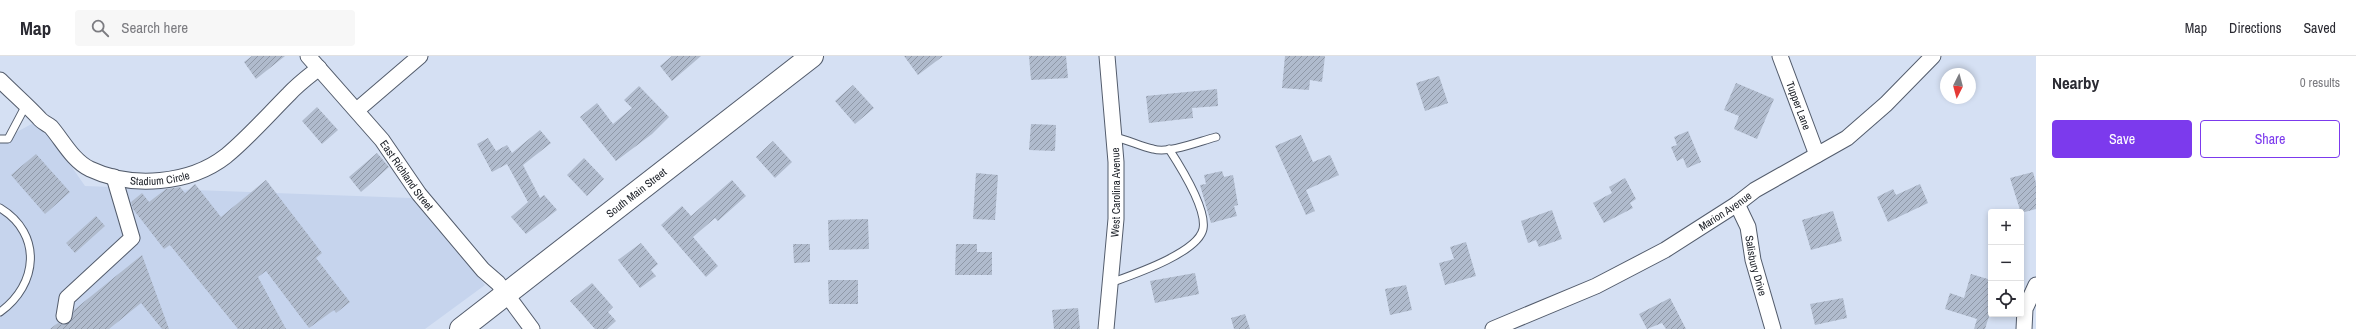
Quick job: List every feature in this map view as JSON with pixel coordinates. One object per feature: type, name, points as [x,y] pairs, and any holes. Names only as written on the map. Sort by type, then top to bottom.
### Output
[{"type":"main road","name":"South Main Street","points":[[461,329],[812,56]]},
{"type":"street","name":"East Richland Street","points":[[308,56],[357,110],[397,159],[419,194],[483,270],[506,294],[532,329]]},
{"type":"street","points":[[357,110],[420,56]]},
{"type":"street","name":"West Carolina Avenue","points":[[1106,329],[1116,219],[1114,137],[1107,56]]},
{"type":"street","name":"Tupper Lane","points":[[1780,56],[1817,155]]},
{"type":"street","name":"Marion Avenue","points":[[1493,329],[1596,286],[1664,250],[1737,204],[1755,190],[1847,138],[1867,122],[1933,56]]},
{"type":"street","name":"Stadium Circle","points":[[0,80],[39,120],[50,127],[72,154],[90,169],[114,177],[140,181],[167,180],[206,170],[236,147],[290,93],[319,68]]},
{"type":"street","points":[[64,316],[67,298],[132,238],[114,177]]},
{"type":"street","name":"Salisbury Drive","points":[[1737,204],[1748,227],[1754,260],[1772,329]]},
{"type":"street","points":[[2024,329],[2025,309],[2036,285]]},
{"type":"lane","points":[[0,139],[8,139],[26,105]]},
{"type":"lane","points":[[1114,137],[1130,140],[1154,150],[1169,149],[1216,137]]},
{"type":"lane","points":[[1110,283],[1154,266],[1180,252],[1200,237],[1203,218],[1188,180],[1169,149]]},
{"type":"lane","points":[[0,208],[19,224],[29,244],[31,266],[25,286],[12,304],[0,312]]},
{"type":"shaded area","points":[[39,120],[85,186],[411,198],[485,285],[425,329],[0,329],[0,141]]},
{"type":"building","points":[[252,56],[285,56],[256,79],[244,62]]},
{"type":"building","points":[[672,56],[701,56],[672,81],[660,66]]},
{"type":"building","points":[[904,56],[943,56],[918,75]]},
{"type":"building","points":[[1029,56],[1066,56],[1068,78],[1031,80]]},
{"type":"building","points":[[1285,56],[1325,56],[1322,82],[1310,80],[1309,90],[1282,88]]},
{"type":"building","points":[[1439,76],[1448,103],[1425,111],[1416,83]]},
{"type":"building","points":[[1736,83],[1774,99],[1757,139],[1734,129],[1739,116],[1724,110]]},
{"type":"building","points":[[853,85],[874,108],[855,124],[835,101]]},
{"type":"building","points":[[639,86],[669,117],[652,134],[616,161],[580,117],[597,103],[613,124],[632,108],[624,100]]},
{"type":"building","points":[[1217,89],[1218,106],[1192,108],[1193,118],[1149,123],[1146,96]]},
{"type":"building","points":[[317,107],[338,130],[322,144],[302,121]]},
{"type":"building","points":[[1031,124],[1056,125],[1055,151],[1029,150]]},
{"type":"building","points":[[540,130],[551,143],[523,165],[540,198],[544,195],[557,210],[526,234],[511,217],[528,202],[507,164],[492,172],[477,144],[488,138],[496,151],[507,145],[512,153]]},
{"type":"building","points":[[1688,131],[1701,162],[1687,168],[1683,158],[1677,161],[1671,147],[1677,145],[1674,137]]},
{"type":"building","points":[[1301,135],[1313,162],[1330,155],[1339,175],[1306,190],[1315,211],[1306,215],[1275,146]]},
{"type":"building","points":[[773,141],[792,162],[775,178],[756,157]]},
{"type":"building","points":[[377,153],[389,167],[361,192],[349,177]]},
{"type":"building","points":[[36,154],[70,192],[45,214],[11,175]]},
{"type":"building","points":[[584,158],[604,179],[587,196],[567,175]]},
{"type":"building","points":[[1222,171],[1224,177],[1233,175],[1238,205],[1234,206],[1237,216],[1211,223],[1200,185],[1206,184],[1204,175]]},
{"type":"building","points":[[2033,172],[2036,183],[2036,209],[2024,212],[2024,209],[2020,209],[2010,178]]},
{"type":"building","points":[[976,173],[998,175],[995,220],[973,219]]},
{"type":"building","points":[[1625,178],[1636,199],[1630,203],[1633,208],[1604,223],[1593,203],[1612,193],[1609,187]]},
{"type":"building","points":[[266,180],[322,253],[316,258],[350,302],[336,313],[334,310],[309,328],[266,271],[258,277],[286,329],[238,329],[170,245],[164,249],[133,209],[131,202],[142,193],[149,202],[166,189],[180,187],[185,193],[195,184],[221,217]]},
{"type":"building","points":[[732,180],[746,196],[718,221],[715,218],[693,237],[718,266],[706,277],[661,225],[682,206],[691,216]]},
{"type":"building","points":[[1920,184],[1928,203],[1888,222],[1877,197],[1893,189],[1896,195]]},
{"type":"building","points":[[1552,210],[1562,239],[1539,247],[1536,240],[1528,243],[1521,221]]},
{"type":"building","points":[[1833,211],[1842,241],[1811,250],[1802,220]]},
{"type":"building","points":[[96,216],[105,226],[75,253],[66,243]]},
{"type":"building","points":[[868,219],[869,249],[829,250],[828,220]]},
{"type":"building","points":[[1466,242],[1476,276],[1445,285],[1439,263],[1454,259],[1450,247]]},
{"type":"building","points":[[641,243],[658,264],[651,270],[656,276],[640,288],[618,260]]},
{"type":"building","points":[[793,244],[810,244],[810,262],[794,263]]},
{"type":"building","points":[[956,244],[977,244],[977,252],[992,252],[992,275],[955,275]]},
{"type":"building","points":[[142,255],[169,329],[162,329],[141,303],[109,329],[50,329],[58,323],[63,325],[71,322],[74,310]]},
{"type":"building","points":[[1195,273],[1199,294],[1155,303],[1150,281]]},
{"type":"building","points":[[1971,274],[1988,279],[1989,317],[1985,329],[1974,329],[1977,319],[1945,309],[1950,293],[1964,298]]},
{"type":"building","points":[[828,280],[858,280],[858,304],[829,304]]},
{"type":"building","points":[[592,283],[613,307],[608,312],[616,321],[607,329],[595,329],[570,301]]},
{"type":"building","points":[[1406,285],[1412,310],[1390,315],[1385,289]]},
{"type":"building","points":[[1670,298],[1686,329],[1666,329],[1662,323],[1647,329],[1639,314]]},
{"type":"building","points":[[1843,298],[1847,318],[1815,325],[1810,304]]},
{"type":"building","points":[[1078,308],[1080,329],[1054,329],[1052,310]]},
{"type":"building","points":[[1245,314],[1250,329],[1234,329],[1231,318]]}]
